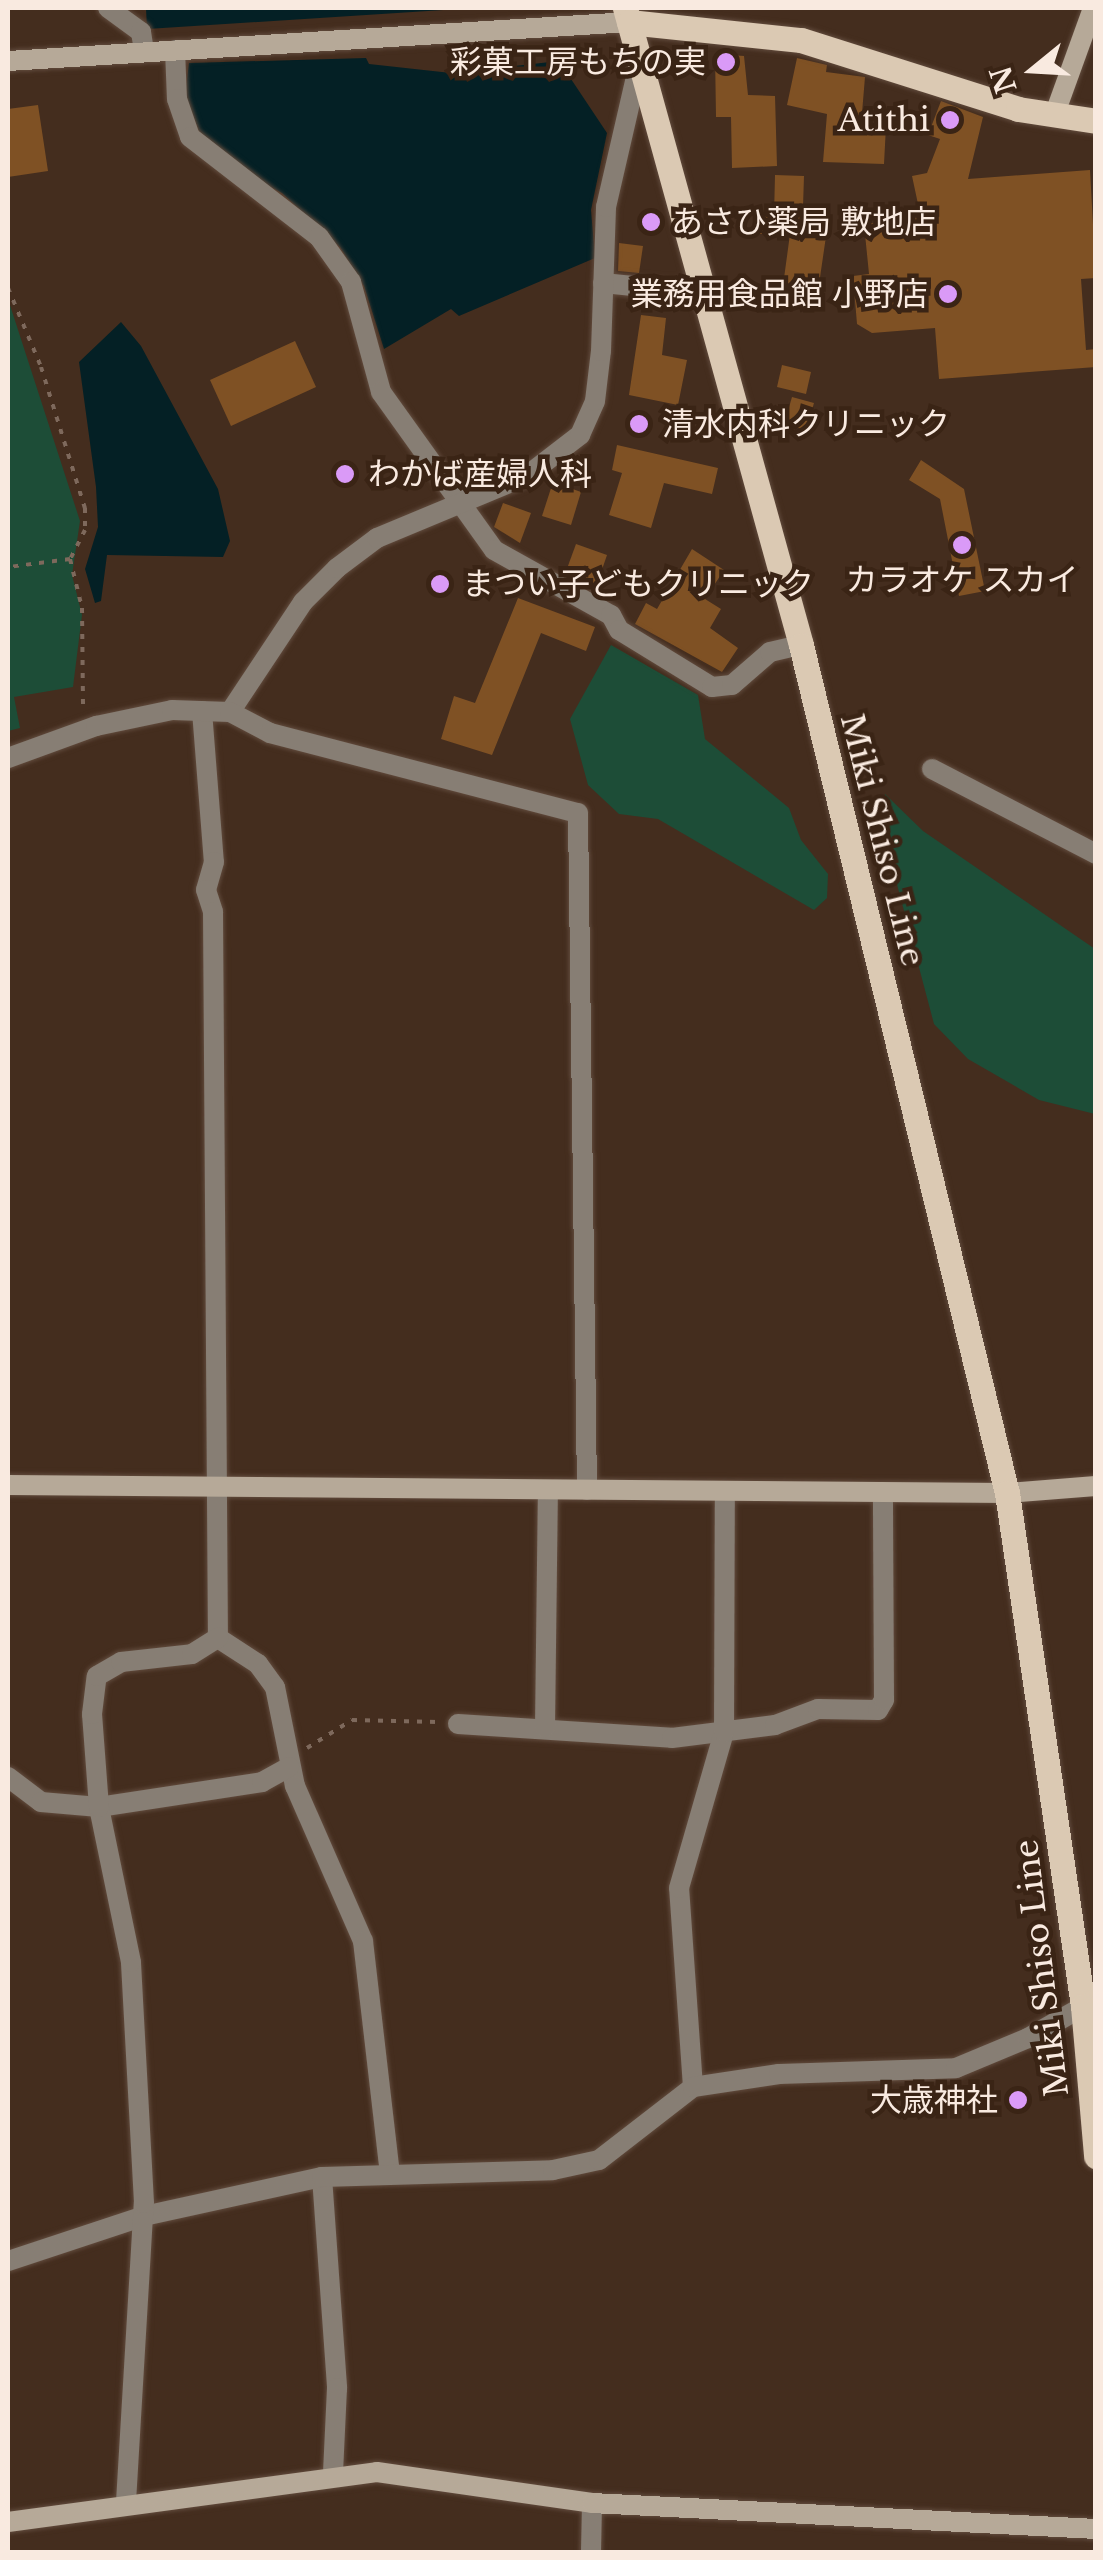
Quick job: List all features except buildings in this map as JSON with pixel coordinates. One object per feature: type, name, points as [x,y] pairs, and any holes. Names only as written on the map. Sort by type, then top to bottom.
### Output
[{"type":"main road","points":[[628,15],[801,40],[1054,116],[1096,122]]},
{"type":"main road","name":"Miki Shiso Line","points":[[628,15],[801,644],[1007,1493],[1089,2002],[1096,2156]]},
{"type":"street","points":[[108,8],[141,32],[144,52]]},
{"type":"street","points":[[1054,116],[1093,8]]},
{"type":"street","points":[[8,61],[628,15]]},
{"type":"street","points":[[175,50],[177,99],[190,137],[319,237],[351,282],[381,392],[494,550],[611,616],[619,630],[712,687],[732,686],[770,652],[801,644]]},
{"type":"street","points":[[230,712],[303,602],[337,568],[377,538],[558,458],[580,435],[595,401],[606,207],[640,57]]},
{"type":"street","points":[[603,283],[672,290],[703,284]]},
{"type":"street","points":[[8,758],[89,729],[172,710],[230,712],[270,733],[578,813],[588,1490]]},
{"type":"street","points":[[202,711],[214,862],[206,890],[212,912],[220,1486],[218,1638]]},
{"type":"street","points":[[932,769],[1096,854]]},
{"type":"street","points":[[8,1485],[1007,1493],[1096,1486]]},
{"type":"street","points":[[545,1728],[548,1490]]},
{"type":"street","points":[[693,2087],[679,1888],[724,1732],[725,1491]]},
{"type":"street","points":[[458,1724],[672,1738],[774,1726],[818,1709],[878,1710],[884,1700],[883,1492]]},
{"type":"street","points":[[218,1638],[258,1664],[274,1687],[288,1767],[363,1941],[390,2173]]},
{"type":"street","points":[[126,2502],[144,2216],[130,1962],[99,1807],[92,1714],[96,1676],[121,1662],[192,1654],[218,1638]]},
{"type":"street","points":[[8,1777],[41,1802],[99,1807],[238,1787],[288,1767]]},
{"type":"street","points":[[8,2260],[144,2216],[322,2177],[553,2170],[599,2160],[693,2087],[779,2074],[956,2068],[1028,2038],[1089,2002]]},
{"type":"street","points":[[322,2177],[337,2388],[333,2474]]},
{"type":"street","points":[[8,2522],[126,2502],[333,2474],[377,2472],[592,2503],[1096,2529]]},
{"type":"street","points":[[591,2552],[592,2503]]},
{"type":"path","points":[[8,288],[41,367],[85,508],[81,548],[70,558],[8,567]]},
{"type":"path","points":[[70,558],[82,608],[79,691],[89,729]]},
{"type":"path","points":[[288,1767],[324,1734],[352,1720],[458,1724]]},
{"type":"green space","points":[[8,299],[80,521],[72,575],[82,615],[73,687],[14,697],[20,728],[8,731]]},
{"type":"green space","points":[[611,645],[698,695],[705,739],[789,808],[801,840],[828,874],[827,898],[814,910],[658,819],[619,814],[588,785],[570,719]]},
{"type":"green space","points":[[885,794],[923,831],[1095,949],[1095,1114],[1039,1100],[968,1059],[934,1024],[881,824]]},
{"type":"water","points":[[146,8],[474,8],[147,29]]},
{"type":"water","points":[[366,58],[369,64],[451,73],[559,61],[607,133],[591,210],[595,258],[459,316],[451,309],[384,349],[364,286],[340,247],[282,193],[229,165],[201,136],[185,95],[189,63]]},
{"type":"water","points":[[121,322],[141,346],[218,489],[230,541],[223,557],[107,555],[101,601],[95,603],[85,569],[98,527],[96,487],[79,362]]},
{"type":"place","name":"彩菓工房もちの実","points":[[726,62]]},
{"type":"place","name":"Atithi","points":[[950,120]]},
{"type":"place","name":"あさひ薬局 敷地店","points":[[651,222]]},
{"type":"place","name":"業務用食品館 小野店","points":[[948,294]]},
{"type":"place","name":"清水内科クリニック","points":[[639,424]]},
{"type":"place","name":"わかば産婦人科","points":[[345,474]]},
{"type":"place","name":"カラオケ スカイ","points":[[962,545]]},
{"type":"place","name":"まつい子どもクリニック","points":[[440,584]]},
{"type":"place","name":"大歳神社","points":[[1018,2100]]}]
